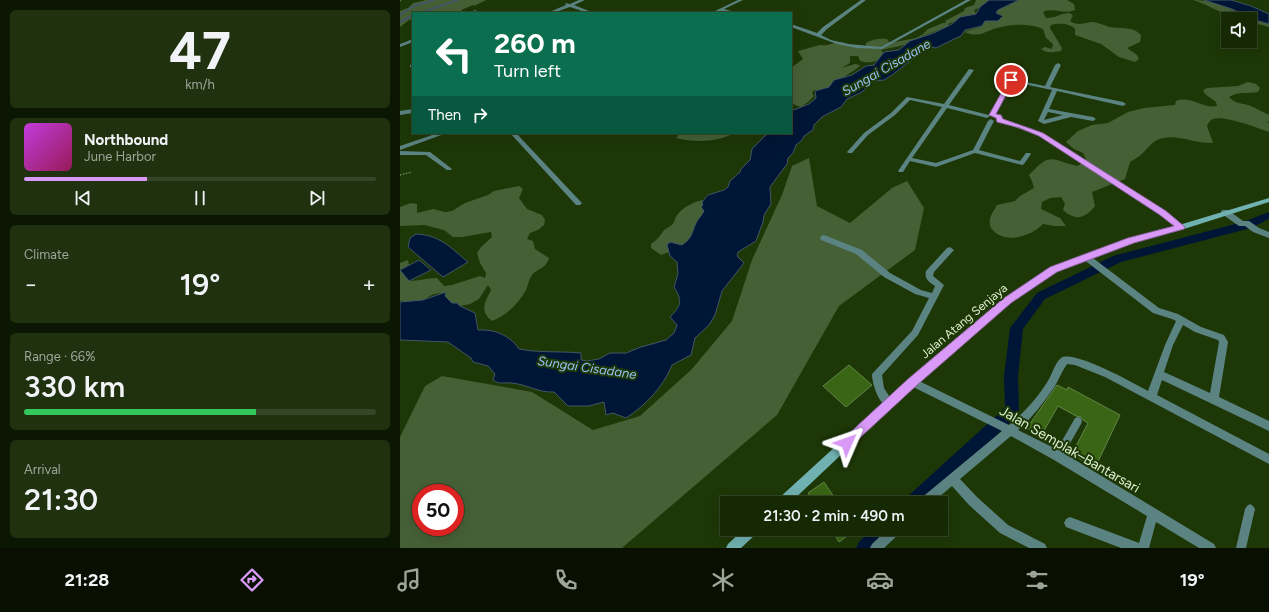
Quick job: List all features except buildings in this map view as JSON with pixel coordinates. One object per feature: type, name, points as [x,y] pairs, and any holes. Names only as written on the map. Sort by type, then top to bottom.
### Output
[{"type":"main road","name":"Jalan Atang Senjaya","points":[[790,496],[912,382],[1008,300],[1054,270],[1088,259],[1131,240],[1181,227],[1225,212],[1269,200]]},
{"type":"main road","points":[[732,548],[745,536]]},
{"type":"street","points":[[552,12],[583,0]]},
{"type":"street","points":[[715,12],[741,0]]},
{"type":"street","points":[[816,34],[819,34],[864,0]]},
{"type":"street","points":[[792,25],[816,34],[822,40],[868,48],[882,48],[969,0]]},
{"type":"street","points":[[563,3],[589,12]]},
{"type":"street","points":[[719,10],[730,12]]},
{"type":"street","points":[[400,46],[412,38]]},
{"type":"street","points":[[1047,87],[1058,65]]},
{"type":"street","points":[[900,171],[971,70]]},
{"type":"street","points":[[975,151],[990,117],[1011,80],[1123,104]]},
{"type":"street","points":[[1055,89],[1041,120],[1044,122],[1070,115]]},
{"type":"street","points":[[850,152],[866,134],[893,114],[908,98],[990,117],[999,117],[1000,120],[1041,135],[1163,213],[1181,227]]},
{"type":"street","points":[[1046,110],[1093,119]]},
{"type":"street","points":[[400,113],[412,111]]},
{"type":"street","points":[[400,148],[441,134]]},
{"type":"street","points":[[514,134],[578,203]]},
{"type":"street","points":[[908,159],[936,165],[975,151],[1022,163],[1028,154]]},
{"type":"street","points":[[400,153],[428,154],[449,169]]},
{"type":"street","points":[[1225,212],[1242,224],[1246,223],[1269,236]]},
{"type":"street","points":[[824,238],[859,252],[887,275],[918,292],[934,297]]},
{"type":"street","points":[[889,404],[879,389],[877,374],[915,333],[940,285],[930,278],[929,275],[938,262],[950,250]]},
{"type":"street","points":[[1088,259],[1155,311],[1174,316],[1198,330],[1218,335],[1223,340],[1224,342],[1214,399]]},
{"type":"street","points":[[1151,397],[1181,320]]},
{"type":"street","points":[[932,496],[1034,409],[1065,360],[1076,361],[1108,374],[1269,459]]},
{"type":"street","points":[[1159,374],[1269,426]]},
{"type":"street","name":"Jalan Semplak–Bantarsari","points":[[912,382],[1010,430],[1058,456],[1210,548]]},
{"type":"street","points":[[952,478],[973,501],[1004,529],[1041,548]]},
{"type":"street","points":[[1143,548],[1153,514]]},
{"type":"street","points":[[1070,523],[1137,548]]},
{"type":"street","points":[[876,548],[889,536]]},
{"type":"lane","points":[[1058,456],[1078,421]]},
{"type":"lane","points":[[1240,548],[1250,509]]},
{"type":"path","points":[[400,174],[412,172]]},
{"type":"green space","points":[[426,0],[486,0],[461,10],[464,12],[412,12],[412,19],[400,27],[400,11],[408,8],[413,3]]},
{"type":"green space","points":[[976,0],[992,0],[984,6],[974,10],[976,14],[948,24],[949,26],[910,41],[904,45],[881,50],[884,54],[874,62],[860,61],[858,56],[850,56],[850,63],[842,68],[855,64],[860,65],[859,67],[844,77],[835,80],[827,89],[814,90],[812,93],[814,96],[801,107],[792,103],[792,67],[803,59],[798,51],[838,42],[862,48],[866,47],[866,43],[876,39],[887,39],[890,43],[916,38],[928,29],[946,23],[945,21],[964,11],[965,8],[974,5]]},
{"type":"green space","points":[[1018,0],[1067,0],[1074,4],[1075,10],[1067,12],[1051,10],[1043,12],[1046,18],[1070,13],[1073,16],[1070,21],[1076,24],[1094,22],[1109,27],[1134,30],[1141,35],[1140,42],[1127,48],[1137,55],[1139,59],[1135,62],[1119,57],[1101,44],[1075,35],[1075,29],[1073,27],[1064,24],[1051,25],[1050,28],[1062,48],[1061,51],[1053,52],[1046,52],[1041,49],[1045,47],[1052,49],[1053,44],[1046,38],[1043,29],[1038,27],[1020,25],[997,28],[981,34],[969,34],[964,32],[980,27],[983,20],[1001,15],[996,13],[998,10]]},
{"type":"green space","points":[[1193,0],[1214,3],[1236,12],[1221,12]]},
{"type":"green space","points":[[1257,20],[1269,24],[1269,27],[1257,24]]},
{"type":"green space","points":[[1248,82],[1256,84],[1260,88],[1258,92],[1239,93],[1229,97],[1236,102],[1251,106],[1269,115],[1269,122],[1265,121],[1269,123],[1269,132],[1233,120],[1218,118],[1213,119],[1207,126],[1213,143],[1170,137],[1157,140],[1130,162],[1125,179],[1092,192],[1095,206],[1084,216],[1076,217],[1067,214],[1063,210],[1065,204],[1061,197],[1050,198],[1042,202],[1041,209],[1060,218],[1066,226],[1043,224],[1038,229],[1028,234],[1013,238],[998,234],[991,228],[990,219],[997,205],[1015,201],[1020,196],[1034,188],[1029,175],[1046,160],[1051,159],[1077,166],[1083,163],[1086,159],[1083,153],[1074,149],[1066,142],[1078,131],[1092,125],[1108,123],[1128,112],[1144,108],[1175,105],[1176,101],[1181,100],[1192,101],[1206,106],[1217,106],[1216,102],[1205,94],[1203,90],[1207,88],[1238,86]]},
{"type":"green space","points":[[679,134],[733,134],[706,141],[691,141],[676,138]]},
{"type":"green space","points":[[809,158],[817,206],[850,223],[892,188],[907,181],[924,208],[915,250],[839,306],[777,415],[622,548],[400,548],[400,437],[425,386],[442,376],[532,392],[593,430],[640,416],[692,369],[732,321],[752,260],[782,195],[792,166]]},
{"type":"green space","points":[[519,186],[523,189],[519,198],[527,209],[542,215],[545,220],[544,225],[538,230],[530,233],[527,239],[533,241],[535,249],[549,258],[548,262],[544,266],[532,275],[526,290],[512,308],[503,316],[492,321],[484,310],[484,306],[491,290],[488,285],[479,299],[470,304],[460,306],[452,303],[441,293],[420,301],[400,301],[400,263],[408,260],[409,265],[404,272],[409,281],[437,278],[444,286],[480,276],[485,278],[486,273],[480,263],[477,253],[492,237],[491,232],[453,237],[444,230],[424,225],[400,226],[400,207],[411,203],[417,204],[417,213],[433,209],[445,212],[452,211],[465,203],[488,195],[494,191]]},
{"type":"green space","points":[[702,200],[706,202],[704,212],[697,229],[691,237],[692,240],[661,255],[651,248],[651,244],[664,230],[672,225],[680,211],[689,205]]},
{"type":"water","name":"Sungai Cisadane","points":[[989,0],[1019,0],[998,10],[996,13],[1003,16],[998,21],[985,21],[982,26],[965,30],[961,36],[936,48],[932,47],[922,52],[884,80],[873,81],[862,92],[847,99],[841,107],[822,117],[814,125],[813,130],[804,136],[796,145],[793,153],[788,158],[787,164],[770,187],[771,204],[764,215],[756,241],[738,252],[737,256],[744,263],[722,291],[715,315],[709,325],[695,338],[691,355],[672,365],[669,373],[653,395],[640,408],[626,418],[613,413],[606,415],[604,402],[589,406],[568,406],[554,392],[543,391],[517,384],[495,382],[493,380],[495,374],[488,366],[473,362],[471,358],[448,342],[400,340],[400,302],[423,300],[446,292],[445,296],[452,303],[457,303],[475,313],[478,330],[501,334],[511,340],[519,349],[581,353],[581,360],[587,361],[599,359],[610,353],[626,353],[666,340],[674,333],[677,325],[670,317],[677,310],[680,303],[679,296],[674,287],[678,274],[677,262],[670,256],[667,245],[670,242],[682,245],[688,240],[696,223],[704,211],[701,207],[703,205],[702,202],[708,195],[724,190],[728,187],[730,181],[750,160],[752,149],[767,134],[792,134],[792,111],[809,104],[816,98],[815,91],[829,87],[834,80],[852,75],[866,66],[874,65],[884,52],[899,50],[910,41],[934,33],[952,24],[960,17],[976,14],[980,7]]},
{"type":"water","points":[[1204,0],[1231,0],[1251,6],[1269,14],[1269,24],[1257,20],[1257,12],[1238,12]]},
{"type":"water","points":[[416,234],[432,237],[445,243],[468,262],[443,277],[408,247],[410,238]]},
{"type":"water","points":[[419,260],[431,270],[409,281],[400,270]]},
{"type":"waterway","points":[[400,15],[414,6],[434,0]]},
{"type":"waterway","points":[[422,12],[458,0]]},
{"type":"waterway","points":[[400,22],[412,16]]},
{"type":"waterway","points":[[921,496],[1012,411],[1011,376],[1017,328],[1041,296],[1117,259],[1247,225],[1269,215]]},
{"type":"waterway","points":[[865,548],[878,536]]},
{"type":"route","points":[[847,443],[912,382],[1008,300],[1030,285],[1054,270],[1086,257],[1131,240],[1181,227],[1163,213],[1104,174],[1033,130],[1000,120],[1000,118],[996,115],[992,115],[1011,80]]}]
